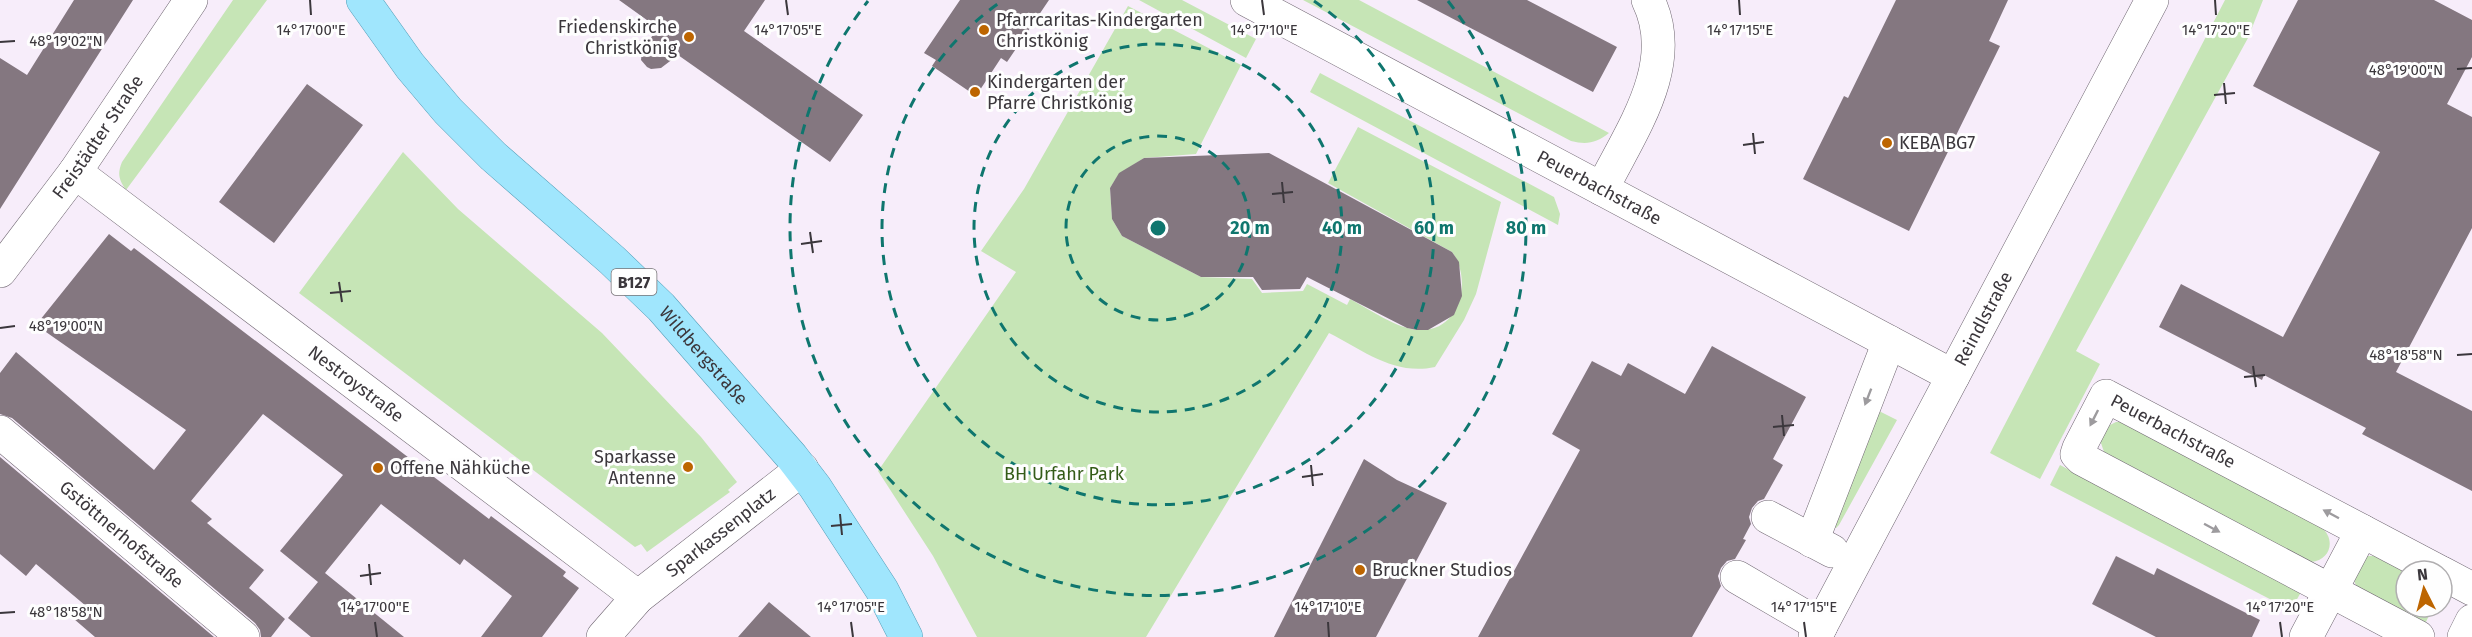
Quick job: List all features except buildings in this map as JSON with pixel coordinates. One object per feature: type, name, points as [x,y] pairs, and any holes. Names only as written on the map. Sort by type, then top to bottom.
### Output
[{"type":"main road","name":"Wildbergstraße","points":[[363,0],[410,66],[448,111],[493,156],[612,260],[661,308],[802,470],[882,590],[906,637]]},
{"type":"street","name":"Freistädter Straße","points":[[0,271],[75,172],[191,0]]},
{"type":"street","name":"Peuerbachstraße","points":[[1247,0],[1953,376]]},
{"type":"street","points":[[1602,189],[1653,88],[1659,61],[1659,39],[1653,11],[1648,0]]},
{"type":"street","name":"Reindlstraße","points":[[1818,631],[2152,0]]},
{"type":"street","name":"Nestroystraße","points":[[75,172],[638,597]]},
{"type":"street","points":[[1812,541],[1889,342]]},
{"type":"street","name":"Peuerbachstraße","points":[[2415,559],[2106,396],[2079,448],[2078,454],[2082,459],[2418,637]]},
{"type":"street","name":"Gstöttnerhofstraße","points":[[0,432],[243,637]]},
{"type":"street","name":"Sparkassenplatz","points":[[603,637],[621,613],[638,597],[802,470]]},
{"type":"street","points":[[1768,517],[1853,563]]},
{"type":"street","points":[[2306,637],[2362,531]]},
{"type":"street","points":[[1737,577],[1818,631]]},
{"type":"street","points":[[2454,579],[2472,589]]},
{"type":"street","points":[[2464,637],[2472,621]]},
{"type":"green space","points":[[233,0],[267,0],[126,190],[120,177],[122,162]]},
{"type":"green space","points":[[1139,0],[1182,0],[1256,39],[1246,58]]},
{"type":"green space","points":[[1303,0],[1359,0],[1609,133],[1591,142],[1571,141]]},
{"type":"green space","points":[[2225,0],[2263,0],[2248,38],[2076,351],[2100,364],[2040,479],[1990,453]]},
{"type":"green space","name":"BH Urfahr Park","points":[[1128,6],[1241,65],[1196,154],[1144,158],[1119,174],[1110,188],[1112,219],[1122,236],[1201,277],[1252,279],[1262,293],[1303,291],[1307,284],[1347,305],[1350,299],[1410,329],[1432,329],[1444,323],[1459,303],[1462,290],[1461,276],[1452,252],[1328,183],[1358,127],[1501,202],[1476,294],[1464,320],[1435,367],[1420,369],[1392,365],[1329,333],[1146,637],[977,637],[933,556],[878,471],[1016,272],[981,251],[1024,189]]},
{"type":"green space","points":[[1320,73],[1554,197],[1560,214],[1558,225],[1310,92]]},
{"type":"green space","points":[[403,152],[458,209],[602,333],[701,437],[737,482],[728,490],[730,492],[647,552],[641,544],[635,547],[299,293]]},
{"type":"green space","points":[[1879,411],[1897,420],[1836,528],[1831,526]]},
{"type":"green space","points":[[2122,422],[2321,527],[2329,537],[2327,553],[2311,562],[2104,452],[2100,440],[2110,425]]},
{"type":"green space","points":[[2060,465],[2301,592],[2291,610],[2050,485]]},
{"type":"green space","points":[[2374,556],[2394,565],[2394,607],[2357,587],[2354,581],[2362,559]]},
{"type":"green space","points":[[2416,619],[2427,619],[2425,624]]},
{"type":"place","name":"Pfarrcaritas-Kindergarten Christkönig","points":[[984,30]]},
{"type":"place","name":"Friedenskirche Christkönig","points":[[689,37]]},
{"type":"place","name":"Kindergarten der Pfarre Christkönig","points":[[975,92]]},
{"type":"place","name":"KEBA BG7","points":[[1887,143]]},
{"type":"place","name":"Sparkasse Antenne","points":[[688,467]]},
{"type":"place","name":"Offene Nähküche","points":[[378,468]]},
{"type":"place","name":"Bruckner Studios","points":[[1360,570]]}]
